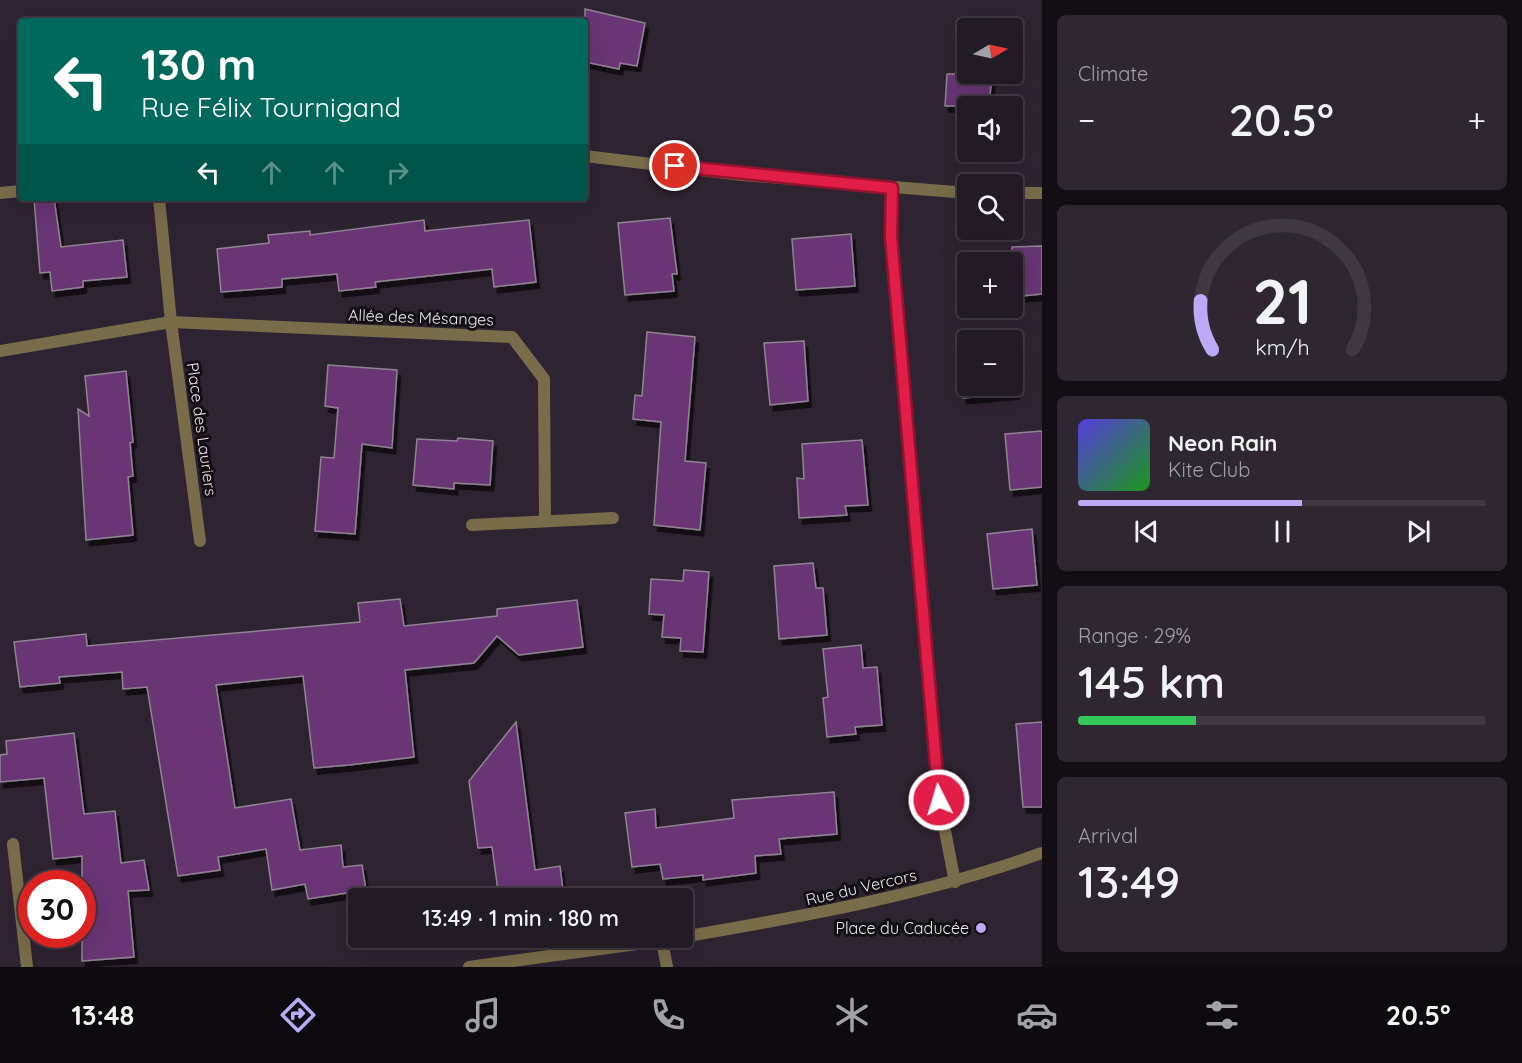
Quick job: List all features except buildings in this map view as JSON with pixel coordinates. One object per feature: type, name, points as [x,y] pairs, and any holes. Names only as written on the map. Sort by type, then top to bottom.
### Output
[{"type":"street","points":[[588,156],[742,175],[957,191]]},
{"type":"street","points":[[892,188],[891,236],[939,800],[955,882]]},
{"type":"street","points":[[0,194],[18,191]]},
{"type":"street","points":[[1023,193],[1042,193]]},
{"type":"street","name":"Place des Lauriers","points":[[159,201],[171,322],[200,541]]},
{"type":"street","points":[[0,351],[171,322]]},
{"type":"street","name":"Allée des Mésanges","points":[[171,322],[512,337],[544,379],[544,521]]},
{"type":"street","points":[[472,525],[613,518]]},
{"type":"street","points":[[13,844],[27,967]]},
{"type":"street","name":"Rue du Vercors","points":[[693,935],[832,912],[955,882],[1042,853]]},
{"type":"street","name":"Rue du Vercors","points":[[469,967],[610,948]]},
{"type":"street","points":[[663,948],[667,967]]},
{"type":"place","name":"Place du Caducée","points":[[981,928]]},
{"type":"route","points":[[675,166],[742,175],[892,188],[891,236],[939,800]]}]
